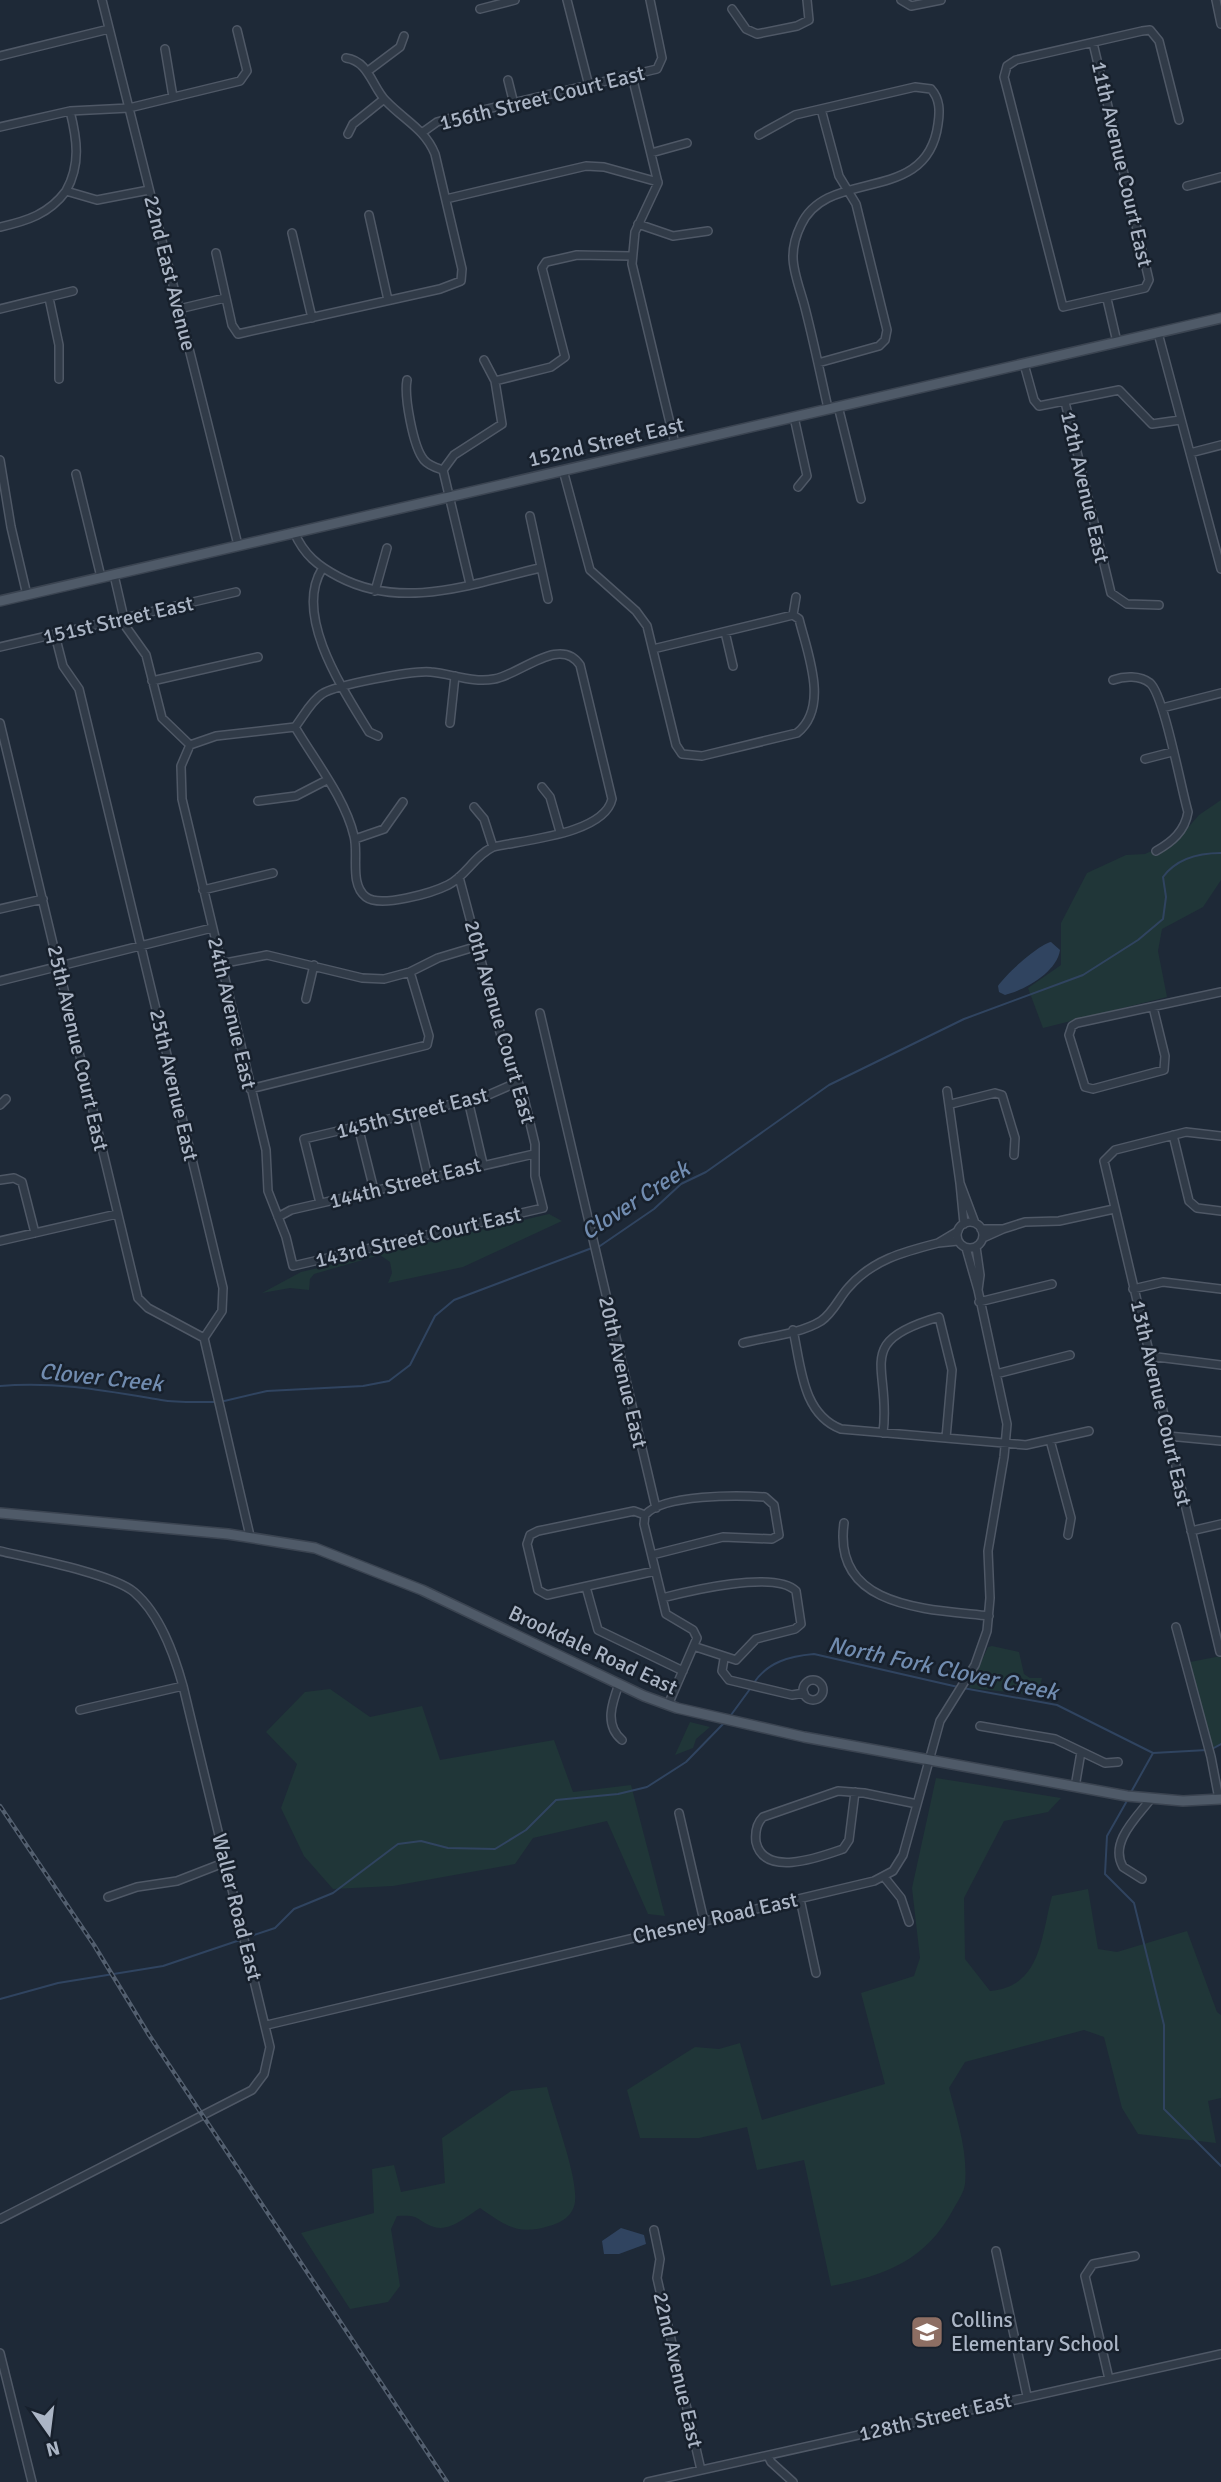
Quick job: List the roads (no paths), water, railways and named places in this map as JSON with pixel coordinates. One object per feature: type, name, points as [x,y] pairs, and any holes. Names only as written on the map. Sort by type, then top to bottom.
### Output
[{"type":"main road","name":"152nd Street East","points":[[0,601],[1221,318]]},
{"type":"main road","name":"Brookdale Road East","points":[[0,1513],[250,1536],[306,1546],[371,1568],[668,1705],[804,1737],[1150,1800],[1220,1799]]},
{"type":"street","name":"22nd East Avenue","points":[[102,0],[238,545]]},
{"type":"street","points":[[480,9],[516,0]]},
{"type":"street","points":[[567,0],[589,86]]},
{"type":"street","name":"156th Street Court East","points":[[422,132],[438,122],[632,76],[662,65],[650,0]]},
{"type":"street","points":[[732,9],[746,29],[757,34],[809,20],[807,0]]},
{"type":"street","points":[[904,3],[941,0]]},
{"type":"street","points":[[1216,0],[1221,24]]},
{"type":"street","points":[[0,56],[109,30]]},
{"type":"street","points":[[0,127],[70,111],[128,108],[244,78],[246,66],[237,30]]},
{"type":"street","points":[[1117,342],[1107,299],[1062,307],[1004,77],[1005,68],[1016,60],[1142,31],[1153,32],[1159,41],[1179,120]]},
{"type":"street","points":[[368,71],[400,47],[404,36]]},
{"type":"street","name":"11th Avenue Court East","points":[[1093,43],[1149,276],[1148,285],[1139,291],[1107,299]]},
{"type":"street","points":[[165,49],[173,97]]},
{"type":"street","points":[[216,253],[232,325],[238,334],[461,281],[463,269],[433,150],[422,132],[384,99],[368,71],[353,59],[346,58]]},
{"type":"street","points":[[632,76],[657,182],[653,197],[638,224],[631,256],[675,444]]},
{"type":"street","points":[[508,80],[514,104]]},
{"type":"street","points":[[759,135],[795,115],[915,87],[931,89],[938,100],[938,122],[925,158],[898,178],[830,197],[814,208],[803,221],[796,239],[794,262],[818,363],[861,499]]},
{"type":"street","points":[[348,134],[353,124],[384,99]]},
{"type":"street","points":[[818,363],[879,346],[886,336],[856,204],[833,159],[821,109]]},
{"type":"street","points":[[0,228],[36,217],[52,206],[65,191],[74,174],[77,154],[70,111]]},
{"type":"street","points":[[651,153],[687,144]]},
{"type":"street","points":[[446,199],[586,166],[604,167],[657,182]]},
{"type":"street","points":[[1187,186],[1221,177]]},
{"type":"street","points":[[65,191],[97,200],[149,190]]},
{"type":"street","points":[[369,215],[388,300]]},
{"type":"street","points":[[638,224],[673,236],[708,230]]},
{"type":"street","points":[[292,233],[312,318]]},
{"type":"street","points":[[495,381],[551,367],[565,357],[544,265],[548,261],[577,255],[631,256]]},
{"type":"street","points":[[0,309],[74,291]]},
{"type":"street","points":[[49,298],[59,345],[59,379]]},
{"type":"street","points":[[179,309],[225,298]]},
{"type":"street","points":[[1158,333],[1221,569]]},
{"type":"street","points":[[470,584],[443,470],[454,455],[501,426],[495,381],[484,360]]},
{"type":"street","name":"12th Avenue East","points":[[1024,364],[1035,403],[1045,406],[1065,402],[1111,593],[1127,604],[1159,605]]},
{"type":"street","points":[[407,380],[405,395],[421,455],[429,464],[443,470]]},
{"type":"street","points":[[1065,402],[1119,390],[1152,424],[1180,419]]},
{"type":"street","points":[[794,417],[807,476],[798,487]]},
{"type":"street","points":[[1190,453],[1221,445]]},
{"type":"street","points":[[0,460],[5,477],[10,527],[27,595]]},
{"type":"street","points":[[563,470],[590,570],[644,620],[676,745],[687,756],[702,756],[797,733],[809,720],[814,684],[799,619],[793,615],[653,649]]},
{"type":"street","points":[[76,474],[101,577]]},
{"type":"street","points":[[530,516],[548,599]]},
{"type":"street","points":[[294,532],[303,550],[322,569],[375,591],[418,594],[540,568]]},
{"type":"street","points":[[375,591],[387,548]]},
{"type":"street","points":[[322,569],[311,596],[327,657],[369,732],[378,736]]},
{"type":"street","points":[[114,575],[128,631],[146,655],[162,718],[190,745],[212,736],[295,727],[320,695],[342,687],[418,672],[496,679],[520,672],[558,653],[573,657],[582,670],[611,803],[607,813],[593,824],[493,847],[479,856],[459,877],[437,888],[381,903],[365,897],[359,887],[355,839],[327,780],[295,727]]},
{"type":"street","name":"151st Street East","points":[[0,647],[236,592]]},
{"type":"street","points":[[793,615],[796,597]]},
{"type":"street","points":[[725,632],[733,666]]},
{"type":"street","name":"25th Avenue East","points":[[55,635],[63,666],[79,689],[223,1288],[222,1311],[204,1338]]},
{"type":"street","points":[[152,681],[258,657]]},
{"type":"street","points":[[450,723],[455,676]]},
{"type":"street","points":[[1113,680],[1133,677],[1146,681],[1156,690],[1162,708],[1188,812],[1186,821],[1173,840],[1156,852]]},
{"type":"street","points":[[1162,708],[1221,692]]},
{"type":"street","name":"25th Avenue Court East","points":[[0,723],[140,1301],[204,1338]]},
{"type":"street","name":"24th Avenue East","points":[[190,745],[181,775],[182,799],[266,1150],[268,1191],[286,1237],[293,1266]]},
{"type":"street","points":[[1145,759],[1172,752]]},
{"type":"street","points":[[258,801],[296,796],[327,780]]},
{"type":"street","points":[[542,787],[550,797],[559,832]]},
{"type":"street","points":[[355,839],[384,829],[403,802]]},
{"type":"street","points":[[474,807],[484,819],[493,847]]},
{"type":"street","points":[[203,890],[272,873]]},
{"type":"street","name":"20th Avenue Court East","points":[[459,877],[505,1051],[529,1119],[535,1176],[543,1208]]},
{"type":"street","points":[[0,909],[43,899]]},
{"type":"street","points":[[0,981],[212,928]]},
{"type":"street","points":[[220,964],[267,955],[371,979],[410,972],[438,958],[478,946]]},
{"type":"street","points":[[306,999],[314,965]]},
{"type":"street","points":[[250,1089],[426,1045],[429,1036],[410,972]]},
{"type":"street","points":[[1153,1007],[1165,1056],[1164,1070],[1087,1088],[1079,1075],[1069,1035],[1070,1028],[1077,1023],[1221,992]]},
{"type":"street","name":"20th Avenue East","points":[[540,1013],[656,1508]]},
{"type":"street","name":"145th Street East","points":[[320,1203],[304,1139],[468,1100],[518,1082]]},
{"type":"street","points":[[947,1091],[951,1104],[960,1182],[961,1228],[958,1241]]},
{"type":"street","points":[[951,1104],[995,1093],[1002,1094],[1015,1138],[1014,1155]]},
{"type":"street","points":[[468,1100],[483,1164]]},
{"type":"street","points":[[413,1114],[428,1177]]},
{"type":"street","points":[[358,1126],[374,1190]]},
{"type":"street","points":[[1221,1136],[1189,1132],[1173,1135],[1189,1201],[1197,1208],[1221,1211]]},
{"type":"street","name":"13th Avenue Court East","points":[[1173,1135],[1107,1154],[1104,1165],[1220,1652]]},
{"type":"street","name":"144th Street East","points":[[278,1217],[291,1210],[534,1154]]},
{"type":"street","points":[[0,1180],[18,1178],[23,1185],[35,1233]]},
{"type":"street","points":[[960,1182],[975,1223],[982,1229],[1003,1229]]},
{"type":"street","name":"143rd Street Court East","points":[[293,1266],[543,1208]]},
{"type":"street","points":[[978,1290],[980,1275],[976,1247],[983,1238],[1025,1222],[1059,1221],[1114,1209]]},
{"type":"street","points":[[0,1241],[117,1214]]},
{"type":"street","points":[[938,1243],[961,1228],[975,1223]]},
{"type":"street","points":[[982,1229],[983,1238]]},
{"type":"street","points":[[743,1343],[814,1325],[826,1317],[851,1284],[873,1266],[891,1256],[938,1243],[958,1241],[966,1248],[1006,1414],[1006,1444],[988,1551],[989,1616],[980,1654],[940,1721],[927,1760],[903,1855],[885,1878],[901,1898],[908,1922]]},
{"type":"street","points":[[966,1248],[976,1247]]},
{"type":"street","points":[[1133,1289],[1167,1282],[1221,1289]]},
{"type":"street","points":[[979,1302],[1052,1284]]},
{"type":"street","points":[[883,1433],[886,1406],[879,1371],[883,1351],[892,1337],[903,1328],[939,1317],[952,1370],[946,1438]]},
{"type":"street","points":[[793,1330],[808,1396],[816,1411],[841,1429],[1026,1446],[1088,1431]]},
{"type":"street","points":[[204,1338],[250,1536]]},
{"type":"street","points":[[996,1374],[1070,1355]]},
{"type":"street","points":[[1149,1356],[1221,1365]]},
{"type":"street","points":[[1168,1436],[1221,1441]]},
{"type":"street","points":[[1050,1440],[1071,1518],[1068,1535]]},
{"type":"street","points":[[645,1515],[656,1508],[721,1494],[765,1497],[774,1505],[779,1535],[768,1540],[723,1537],[652,1555]]},
{"type":"street","points":[[645,1515],[634,1511],[530,1535],[527,1544],[538,1590],[550,1595],[656,1571]]},
{"type":"street","points":[[645,1515],[644,1524],[668,1616],[695,1632],[696,1647],[668,1705]]},
{"type":"street","points":[[844,1523],[843,1536],[850,1565],[865,1589],[920,1607],[989,1616]]},
{"type":"street","points":[[1191,1531],[1221,1524]]},
{"type":"street","name":"Waller Road East","points":[[0,1551],[106,1579],[131,1589],[145,1604],[164,1635],[183,1686],[267,2025],[269,2060],[264,2074],[252,2090],[0,2219]]},
{"type":"street","points":[[662,1598],[729,1582],[793,1589],[801,1612],[801,1624],[795,1629],[756,1639],[736,1660],[724,1659],[696,1647]]},
{"type":"street","points":[[586,1587],[598,1630],[683,1671]]},
{"type":"street","points":[[1210,1609],[1221,1606]]},
{"type":"street","points":[[1176,1627],[1220,1799]]},
{"type":"street","points":[[724,1659],[722,1671],[729,1680],[792,1695],[804,1693]]},
{"type":"street","points":[[619,1684],[611,1718],[614,1731],[621,1740]]},
{"type":"street","points":[[80,1710],[183,1686]]},
{"type":"street","points":[[979,1726],[1055,1740],[1105,1763],[1118,1762]]},
{"type":"street","points":[[1075,1787],[1081,1752]]},
{"type":"street","points":[[855,1792],[846,1847],[782,1863],[768,1859],[757,1846],[756,1833],[763,1816],[833,1792],[855,1792],[917,1804]]},
{"type":"street","points":[[1142,1879],[1123,1867],[1119,1849],[1127,1831],[1150,1800]]},
{"type":"street","points":[[679,1813],[704,1921]]},
{"type":"street","points":[[108,1897],[137,1887],[177,1881],[226,1862]]},
{"type":"street","name":"Chesney Road East","points":[[267,2025],[885,1878]]},
{"type":"street","points":[[800,1899],[817,1973]]},
{"type":"street","name":"22nd Avenue East","points":[[654,2230],[660,2259],[657,2278],[701,2470]]},
{"type":"street","points":[[996,2251],[1027,2396]]},
{"type":"street","points":[[1109,2379],[1085,2279],[1088,2268],[1093,2264],[1135,2256]]},
{"type":"street","points":[[0,2353],[32,2482]]},
{"type":"street","name":"128th Street East","points":[[648,2482],[1221,2354]]},
{"type":"street","points":[[768,2456],[793,2482]]},
{"type":"water","points":[[1051,942],[1060,950],[1058,958],[1047,973],[1013,993],[1005,995],[999,992],[998,986],[1015,968],[1039,948]]},
{"type":"water","points":[[621,2228],[644,2235],[646,2244],[619,2254],[604,2254],[602,2241]]},
{"type":"waterway","name":"Clover Creek","points":[[597,1248],[654,1209],[681,1184],[706,1172],[829,1085],[964,1019],[1083,975],[1138,940],[1163,919],[1166,897],[1163,877],[1175,865],[1189,858],[1221,853]]},
{"type":"waterway","name":"Clover Creek","points":[[220,1402],[267,1391],[363,1386],[389,1381],[410,1365],[435,1316],[454,1300],[592,1248]]},
{"type":"waterway","name":"Clover Creek","points":[[0,1386],[61,1386],[167,1401],[215,1402]]},
{"type":"waterway","name":"North Fork Clover Creek","points":[[753,1684],[765,1670],[780,1661],[814,1654],[958,1687]]},
{"type":"waterway","name":"North Fork Clover Creek","points":[[963,1688],[1057,1705],[1153,1753],[1207,1750]]},
{"type":"waterway","name":"North Fork Clover Creek","points":[[731,1715],[750,1689]]},
{"type":"waterway","name":"North Fork Clover Creek","points":[[245,1938],[275,1928],[294,1909],[333,1893],[398,1844],[421,1841],[448,1848],[495,1849],[526,1830],[556,1800],[618,1794],[647,1787],[686,1762],[725,1722]]},
{"type":"waterway","name":"North Fork Clover Creek","points":[[1212,1749],[1221,1744]]},
{"type":"waterway","points":[[1130,1794],[1153,1753]]},
{"type":"waterway","points":[[1128,1799],[1107,1836],[1105,1874],[1134,1903],[1164,2025],[1164,2109],[1221,2166]]},
{"type":"waterway","name":"North Fork Clover Creek","points":[[0,1999],[58,1983],[163,1966],[240,1940]]},
{"type":"railway","points":[[0,1806],[447,2482]]},
{"type":"place","name":"Collins Elementary School","points":[[927,2332]]}]
